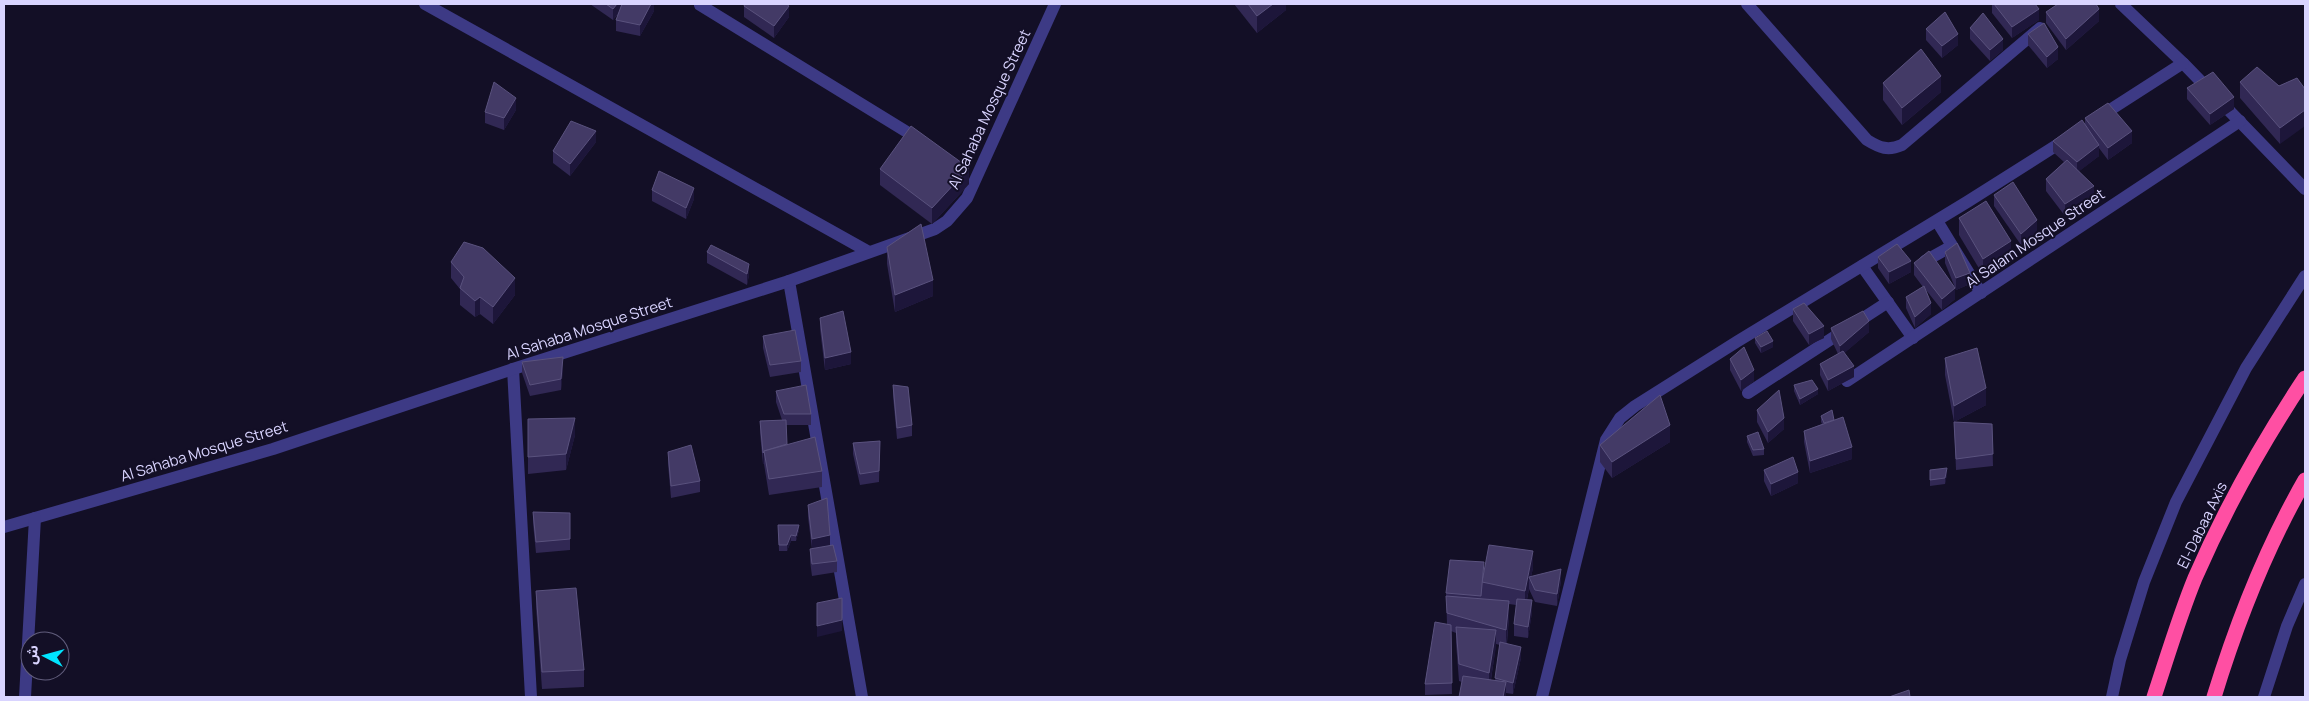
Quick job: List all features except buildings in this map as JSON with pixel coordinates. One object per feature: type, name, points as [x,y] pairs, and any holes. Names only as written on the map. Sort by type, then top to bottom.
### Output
[{"type":"highway","name":"El-Dabaa Axis","points":[[2154,697],[2195,579],[2264,444],[2305,378]]},
{"type":"highway","points":[[2214,697],[2229,650],[2255,582],[2284,517],[2305,480]]},
{"type":"street","points":[[426,4],[869,252]]},
{"type":"street","name":"Al Sahaba Mosque Street","points":[[4,527],[274,449],[512,369],[789,281],[935,229],[947,221],[967,198],[973,172],[1055,4]]},
{"type":"street","points":[[1747,4],[1868,140],[1880,148],[1892,149],[1902,145],[2052,18]]},
{"type":"street","points":[[2121,4],[2183,63],[2305,189]]},
{"type":"street","points":[[700,5],[927,144]]},
{"type":"street","points":[[2092,122],[2183,63]]},
{"type":"street","name":"Al Salam Mosque Street","points":[[1847,381],[2240,121]]},
{"type":"street","points":[[1542,697],[1606,440],[1620,418],[1635,406],[1937,221],[2075,133]]},
{"type":"street","points":[[1937,221],[1981,293]]},
{"type":"street","points":[[1925,261],[1952,246]]},
{"type":"street","points":[[1862,266],[1913,338]]},
{"type":"street","points":[[2112,697],[2120,660],[2144,582],[2176,502],[2246,368],[2305,276]]},
{"type":"street","points":[[789,281],[862,697]]},
{"type":"street","points":[[1748,393],[1888,302]]},
{"type":"street","points":[[512,369],[531,697]]},
{"type":"street","points":[[25,697],[35,518]]},
{"type":"street","points":[[2264,697],[2288,626],[2305,584]]}]
